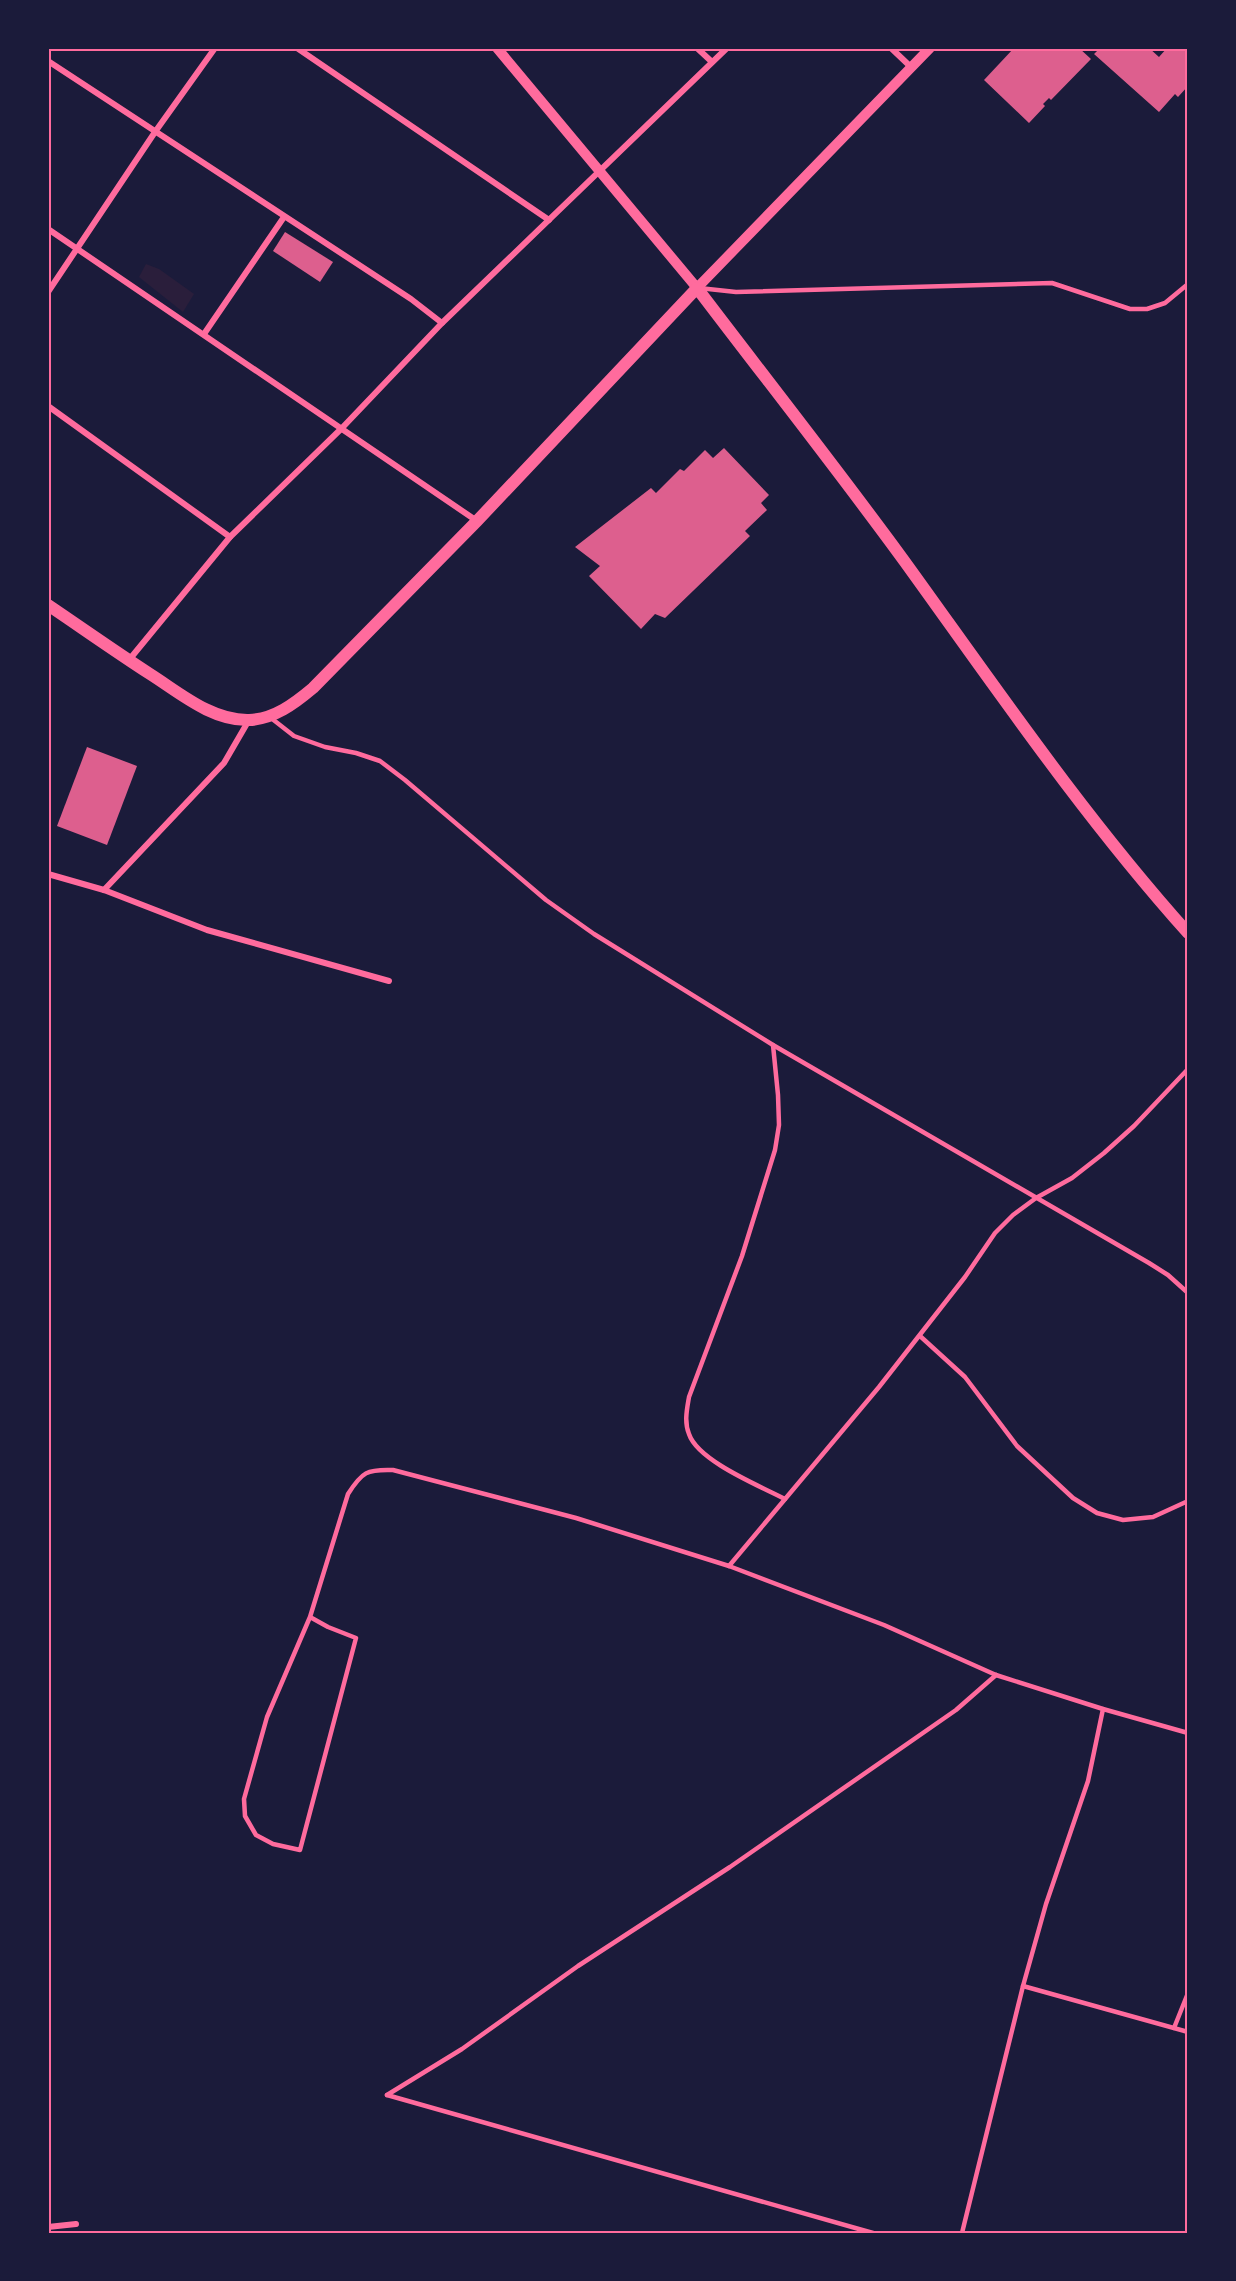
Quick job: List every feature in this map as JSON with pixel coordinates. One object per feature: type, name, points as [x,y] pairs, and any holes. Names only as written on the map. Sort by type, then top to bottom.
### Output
[{"type":"main road","points":[[48,605],[199,706],[232,719],[250,720],[269,716],[292,705],[314,688],[477,521],[697,288],[896,551],[1061,778],[1122,856],[1188,933]]},
{"type":"street","points":[[48,292],[155,132],[215,48]]},
{"type":"street","points":[[297,48],[549,220]]},
{"type":"street","points":[[496,48],[697,288],[930,48]]},
{"type":"street","points":[[698,48],[712,62]]},
{"type":"street","points":[[129,660],[230,537],[342,428],[442,323],[727,48]]},
{"type":"street","points":[[891,48],[912,68]]},
{"type":"street","points":[[48,62],[411,299],[442,323]]},
{"type":"street","points":[[204,334],[284,217]]},
{"type":"street","points":[[48,229],[477,521]]},
{"type":"street","points":[[48,406],[230,537]]},
{"type":"street","points":[[104,890],[224,763],[250,720]]},
{"type":"street","points":[[48,874],[104,890],[207,930],[390,981]]},
{"type":"street","points":[[48,2227],[76,2224]]},
{"type":"lane","points":[[697,288],[736,292],[1052,283],[1130,309],[1147,309],[1165,303],[1188,284]]},
{"type":"lane","points":[[269,716],[294,736],[380,762],[405,780],[546,900],[594,934],[773,1045],[1168,1275],[1188,1293]]},
{"type":"lane","points":[[773,1045],[778,1095],[775,1150],[742,1256],[689,1397],[686,1416],[689,1436],[701,1451],[722,1466],[785,1499]]},
{"type":"lane","points":[[729,1566],[920,1335],[995,1233],[1013,1215],[1036,1198],[1072,1178],[1104,1153],[1134,1126],[1188,1069]]},
{"type":"lane","points":[[920,1335],[966,1377],[1017,1446],[1072,1498],[1097,1514],[1123,1520],[1153,1517],[1188,1502]]},
{"type":"lane","points":[[310,1617],[356,1638],[300,1850],[273,1844],[256,1835],[244,1816],[244,1799],[267,1717],[310,1617],[348,1494],[358,1479],[373,1469],[393,1470],[576,1518],[729,1566],[884,1625],[996,1675],[1188,1733]]},
{"type":"lane","points":[[873,2233],[387,2095],[462,2049],[588,1959],[730,1866],[956,1710],[996,1675]]},
{"type":"lane","points":[[962,2233],[1023,1986],[1046,1905],[1088,1781],[1103,1709]]},
{"type":"lane","points":[[1023,1986],[1188,2032]]},
{"type":"lane","points":[[1174,2028],[1188,1993]]},
{"type":"shaded area","points":[[146,264],[159,269],[194,294],[183,312],[139,277]]},
{"type":"building","points":[[1014,48],[1079,48],[1091,59],[1051,100],[1049,98],[1043,104],[1045,106],[1029,123],[984,80]]},
{"type":"building","points":[[1100,48],[1149,48],[1159,57],[1167,48],[1188,48],[1188,86],[1178,97],[1175,94],[1159,112],[1094,54]]},
{"type":"building","points":[[285,232],[333,262],[320,282],[273,251]]},
{"type":"building","points":[[724,448],[769,495],[761,503],[767,510],[745,531],[750,536],[665,618],[655,614],[641,629],[589,576],[600,566],[575,547],[651,488],[656,493],[680,469],[684,471],[705,450],[713,458]]},
{"type":"building","points":[[87,747],[137,766],[107,845],[57,826]]}]
